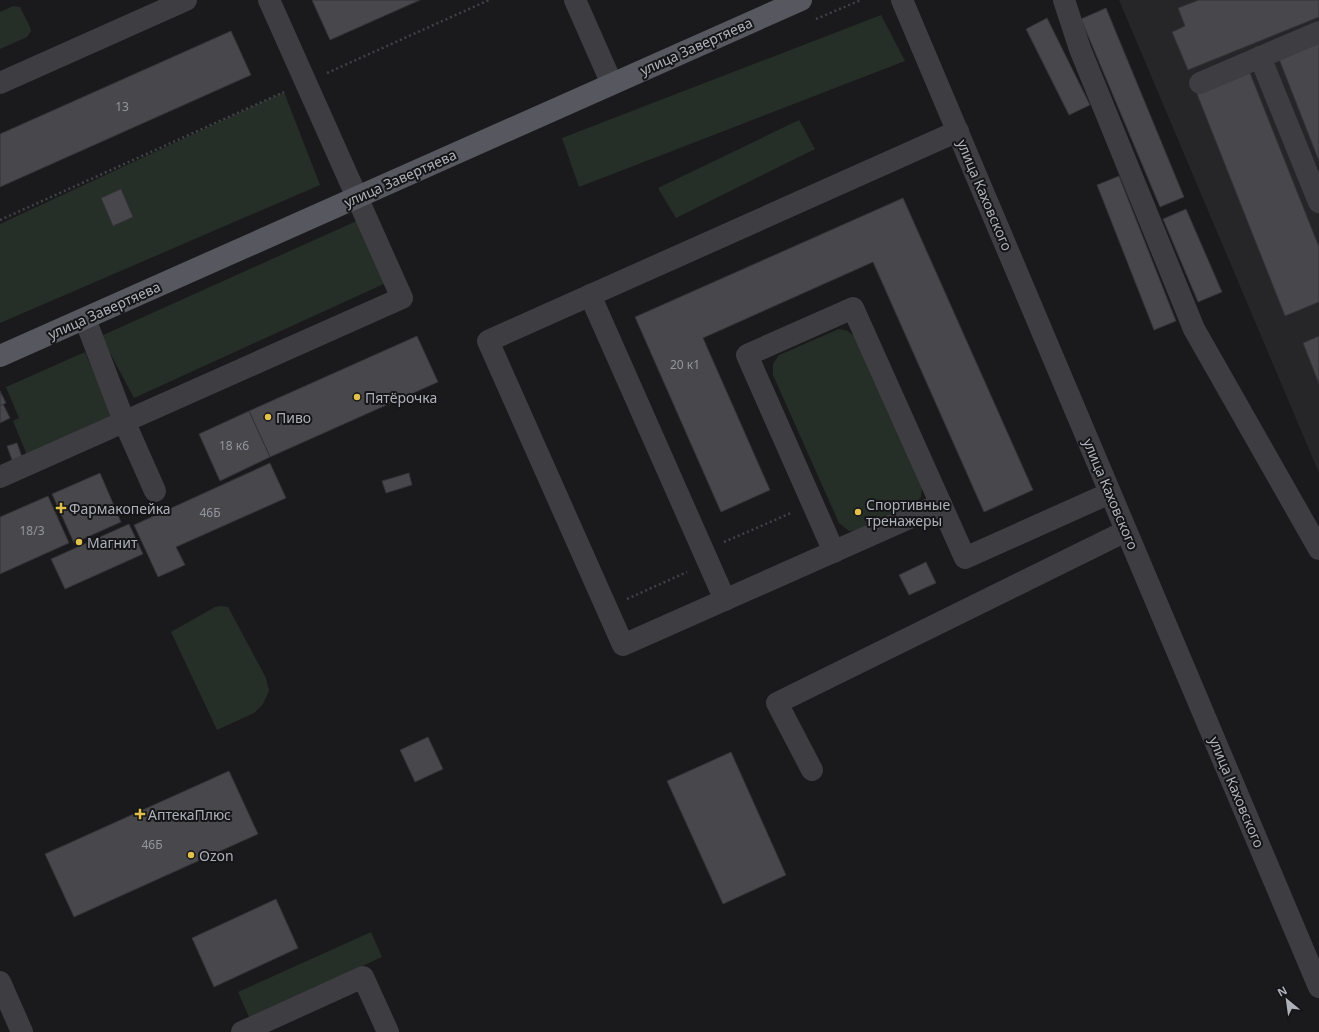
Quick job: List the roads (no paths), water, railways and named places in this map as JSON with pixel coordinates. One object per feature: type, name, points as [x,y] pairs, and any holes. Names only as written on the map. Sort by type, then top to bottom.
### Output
[{"type":"main road","name":"улица Завертяева","points":[[0,356],[801,0]]},
{"type":"street","points":[[0,82],[186,0]]},
{"type":"street","points":[[0,477],[402,298],[269,0]]},
{"type":"street","points":[[574,0],[612,84]]},
{"type":"street","name":"улица Каховского","points":[[902,0],[1319,987]]},
{"type":"street","points":[[1064,0],[1080,49],[1194,329],[1319,549]]},
{"type":"street","points":[[1200,82],[1319,32]]},
{"type":"street","points":[[1260,57],[1319,202]]},
{"type":"street","points":[[940,504],[623,645],[488,341],[958,131]]},
{"type":"street","points":[[590,295],[725,600]]},
{"type":"street","points":[[834,552],[746,355],[853,308],[965,558],[1110,493]]},
{"type":"street","points":[[85,318],[124,421],[155,491]]},
{"type":"street","points":[[812,770],[777,703],[1126,532]]},
{"type":"street","points":[[242,1032],[363,977],[388,1032]]},
{"type":"street","points":[[0,982],[22,1032]]},
{"type":"place","name":"Пятёрочка","points":[[357,397]]},
{"type":"place","name":"Пиво","points":[[268,417]]},
{"type":"place","name":"Фармакопейка","points":[[61,508]]},
{"type":"place","name":"Спортивные тренажеры","points":[[858,512]]},
{"type":"place","name":"Магнит","points":[[79,542]]},
{"type":"place","name":"АптекаПлюс","points":[[140,814]]},
{"type":"place","name":"Ozon","points":[[191,855]]}]
